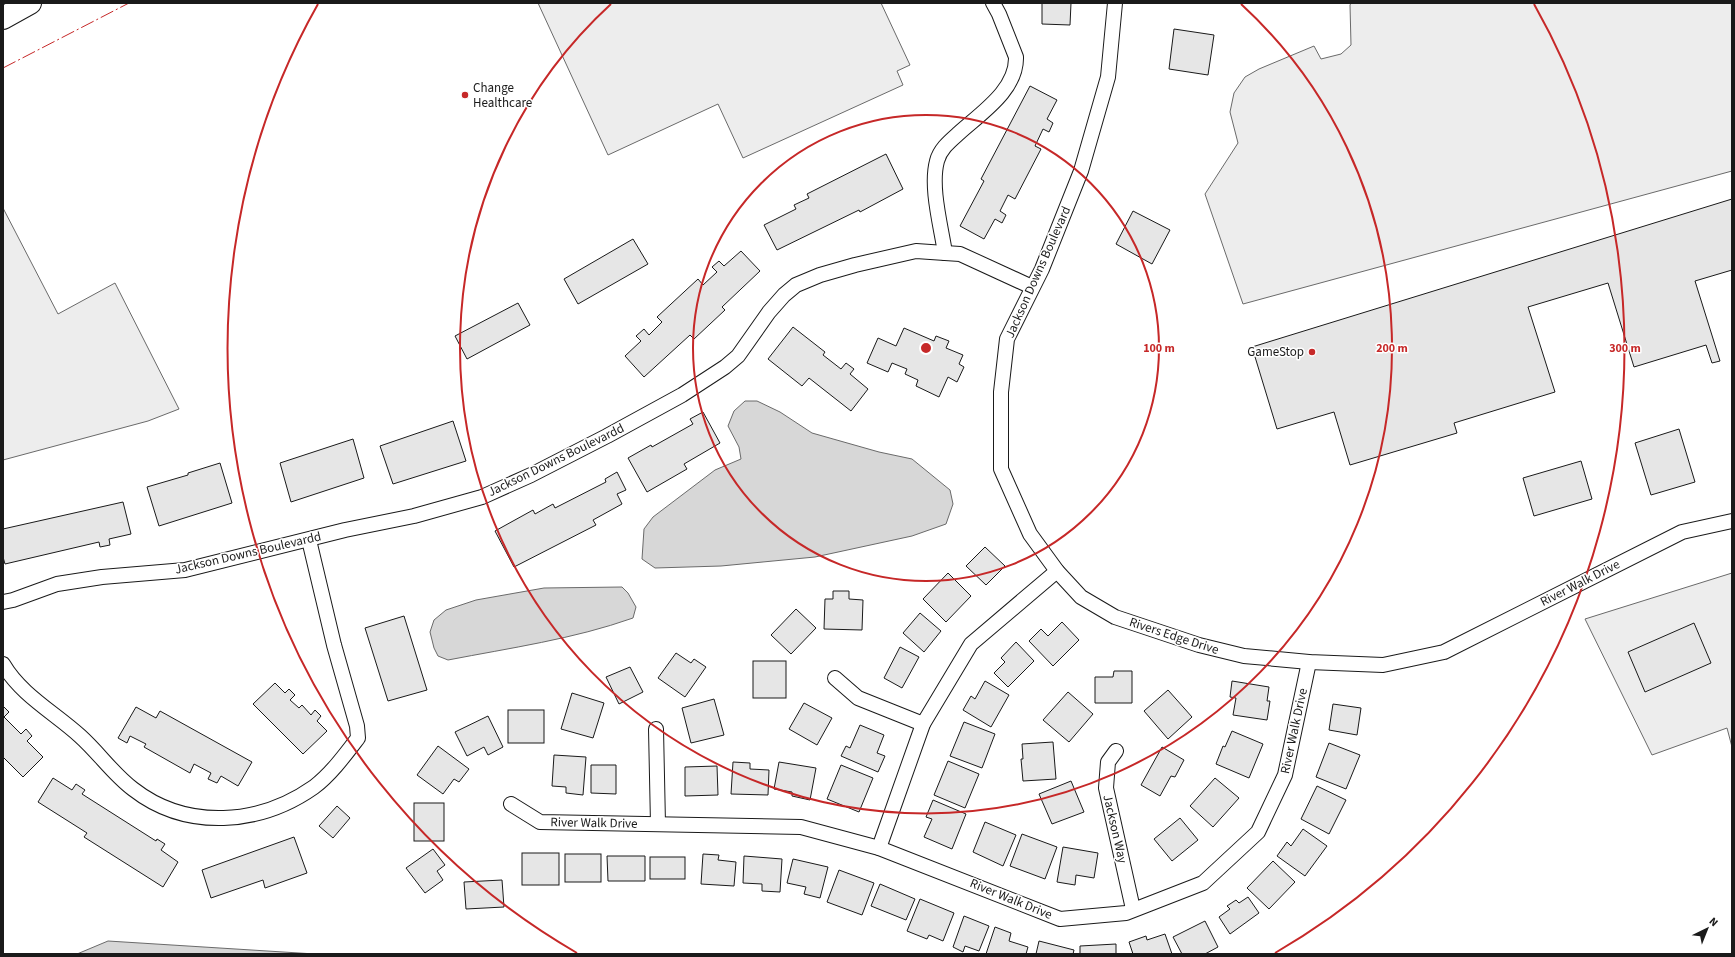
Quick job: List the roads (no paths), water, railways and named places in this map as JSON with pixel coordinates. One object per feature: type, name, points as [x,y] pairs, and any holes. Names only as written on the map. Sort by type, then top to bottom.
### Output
[{"type":"main road","points":[[3,18],[30,3]]},
{"type":"street","name":"Jackson Downs Boulevard","points":[[1057,571],[1030,534],[1001,469],[1000,392],[1007,339],[1044,262],[1081,171],[1108,77],[1115,3]]},
{"type":"street","points":[[945,253],[935,179],[937,161],[945,146],[1003,93],[1015,71],[1016,57],[996,7]]},
{"type":"street","name":"Jackson Downs Boulevardd","points":[[3,602],[13,600],[57,584],[102,577],[185,570],[482,498],[531,475],[682,395],[725,367],[742,351],[769,312],[796,285],[820,275],[879,259],[916,251],[960,254],[1032,287]]},
{"type":"street","name":"River Walk Drive","points":[[879,848],[1060,919],[1126,912],[1203,883],[1258,832],[1285,775],[1308,662],[1383,665],[1444,652],[1682,532],[1732,521]]},
{"type":"street","points":[[3,664],[18,683],[42,705],[91,745],[112,770],[134,790],[158,805],[184,815],[210,819],[240,817],[286,804],[314,787],[329,773],[358,738],[357,726],[334,645],[309,540]]},
{"type":"street","points":[[656,729],[658,824],[801,827],[879,848],[923,724],[971,644],[1057,571]]},
{"type":"street","name":"Rivers Edge Drive","points":[[1057,571],[1081,597],[1122,619],[1199,645],[1244,656],[1308,662]]},
{"type":"street","points":[[835,678],[858,698],[923,724]]},
{"type":"street","name":"Jackson Way","points":[[1116,751],[1108,762],[1106,788],[1133,909]]},
{"type":"street","name":"River Walk Drive","points":[[511,804],[540,822],[658,824]]},
{"type":"place","name":"Change Healthcare","points":[[465,95]]},
{"type":"place","name":"GameStop","points":[[1312,352]]}]
